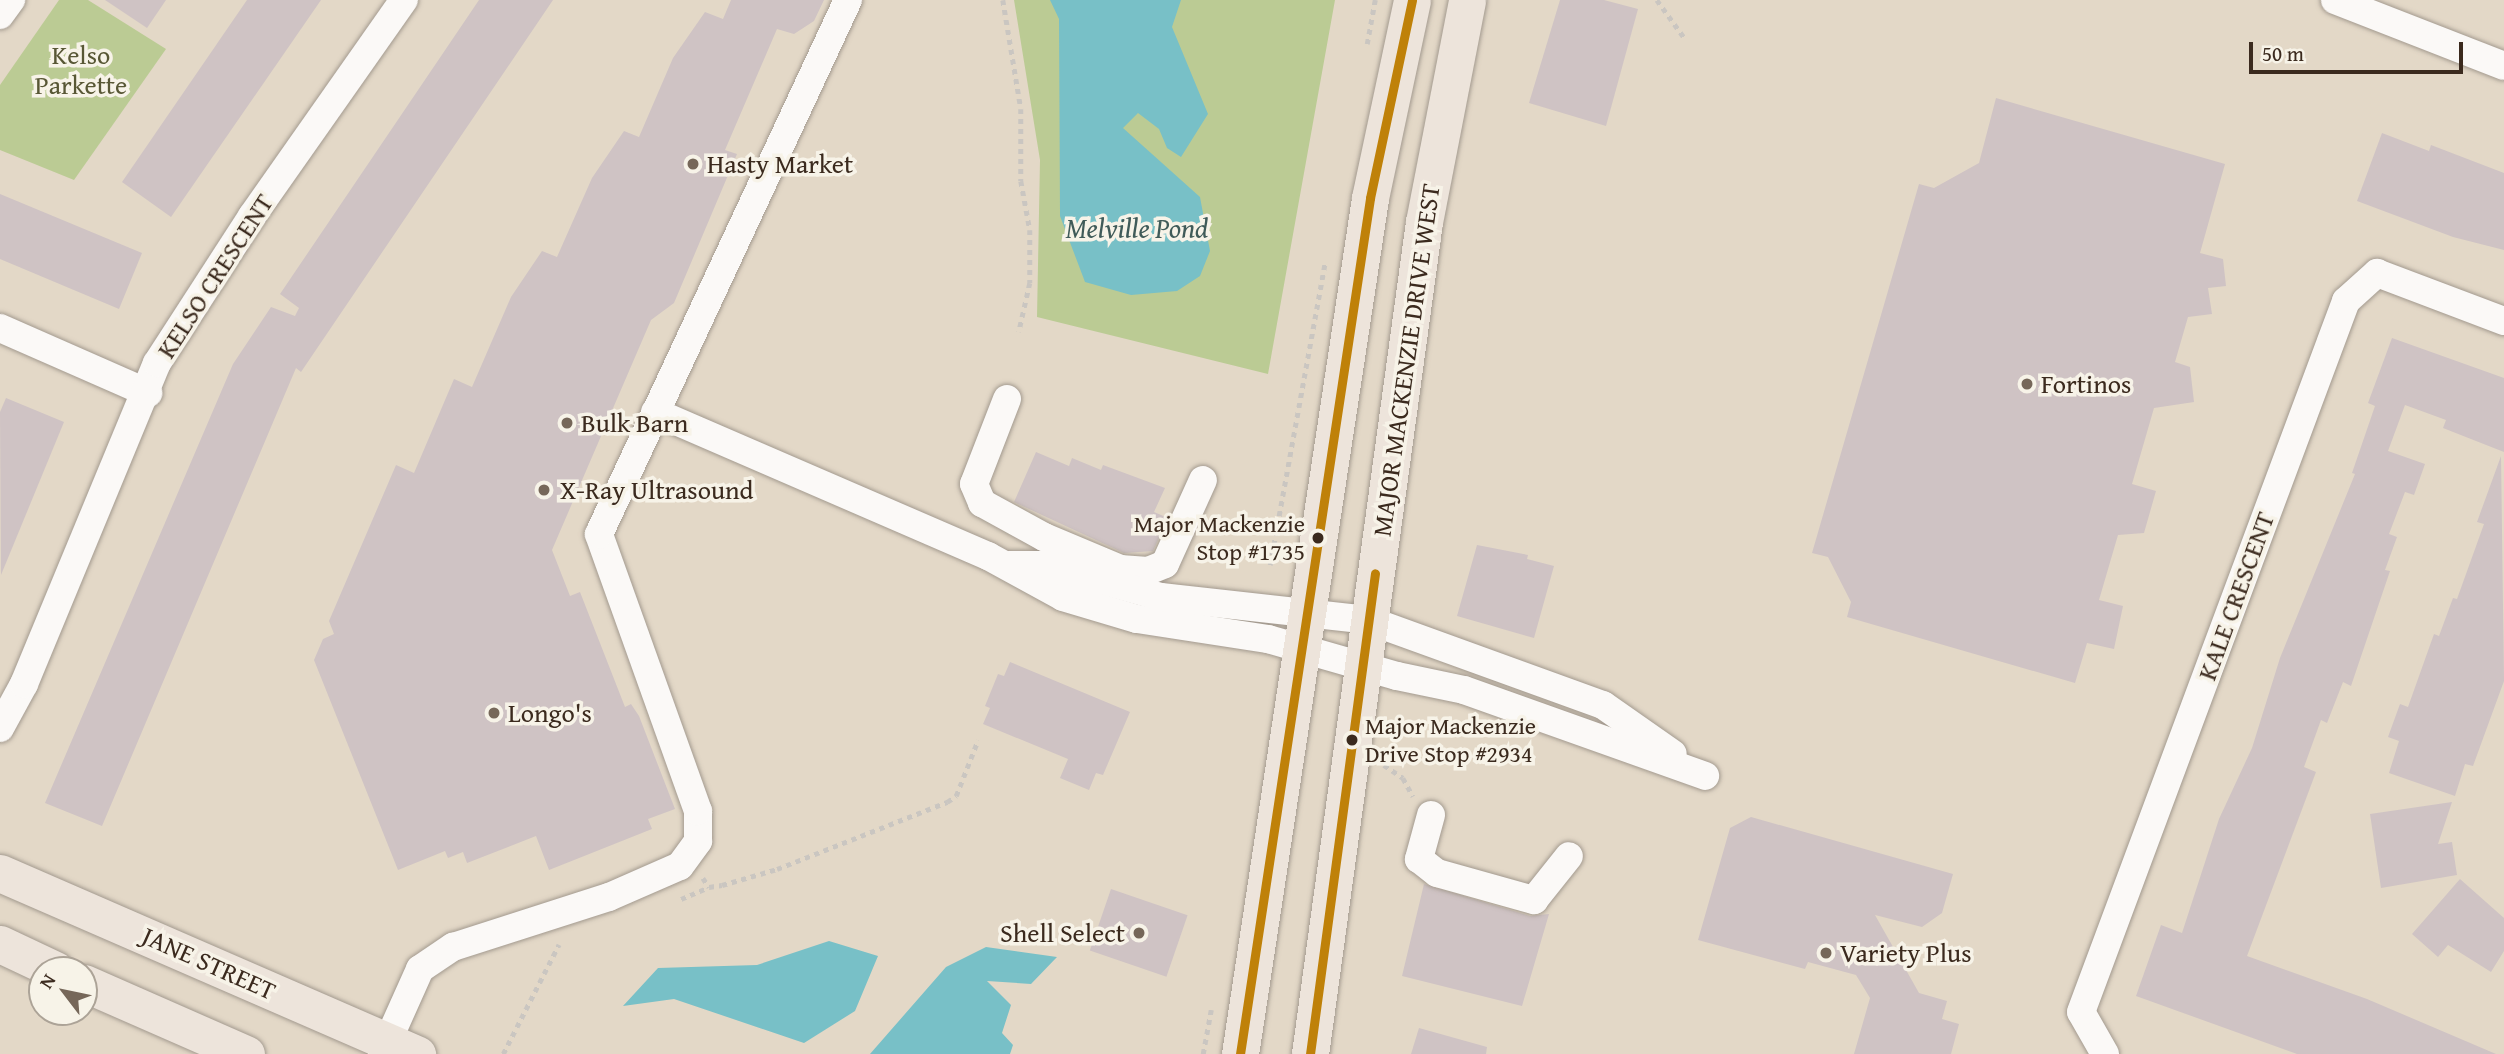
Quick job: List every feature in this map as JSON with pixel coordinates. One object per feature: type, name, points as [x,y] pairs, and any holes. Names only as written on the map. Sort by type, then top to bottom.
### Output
[{"type":"main road","points":[[1240,1054],[1370,198],[1412,0]]},
{"type":"main road","name":"MAJOR MACKENZIE DRIVE WEST","points":[[1310,1054],[1361,664],[1424,222],[1467,0]]},
{"type":"main road","name":"JANE STREET","points":[[0,873],[396,1050]]},
{"type":"main road","points":[[0,944],[28,957]]},
{"type":"main road","points":[[98,990],[246,1054]]},
{"type":"street","points":[[0,15],[11,0]]},
{"type":"street","name":"KELSO CRESCENT","points":[[0,727],[24,684],[148,393],[157,363],[245,226],[404,0]]},
{"type":"street","points":[[396,1050],[420,969],[453,947],[609,897],[680,866],[688,858],[701,830],[698,811],[599,534],[848,0]]},
{"type":"street","points":[[2335,0],[2504,66]]},
{"type":"street","name":"KALE CRESCENT","points":[[2105,1054],[2081,1012],[2346,301],[2377,274],[2504,321]]},
{"type":"street","points":[[0,328],[148,393]]},
{"type":"street","points":[[1007,399],[974,484],[982,503],[1044,537],[1120,569],[1148,571],[1165,564],[1181,538],[1203,480]]},
{"type":"street","points":[[655,412],[1009,565],[1048,565],[1161,597],[1304,631],[1361,664],[1464,690],[1705,776],[1603,705],[1368,620],[1304,631]]},
{"type":"street","points":[[1432,815],[1419,859],[1437,873],[1534,900],[1569,856]]},
{"type":"path","points":[[1003,0],[1021,109],[1021,181],[1030,230],[1030,283],[1019,332]]},
{"type":"path","points":[[1365,54],[1375,0]]},
{"type":"path","points":[[1657,0],[1686,40]]},
{"type":"path","points":[[1270,565],[1326,254]]},
{"type":"path","points":[[674,901],[709,887],[825,852],[947,802],[956,796],[978,740]]},
{"type":"path","points":[[688,858],[709,887]]},
{"type":"path","points":[[503,1054],[556,946],[565,940]]},
{"type":"green space","name":"Kelso Parkette","points":[[59,0],[88,0],[166,49],[74,180],[0,150],[0,85]]},
{"type":"green space","points":[[1014,0],[1335,0],[1268,374],[1037,317],[1040,160]]},
{"type":"water","name":"Melville Pond","points":[[1050,0],[1181,0],[1172,27],[1208,114],[1181,157],[1167,148],[1159,129],[1138,113],[1123,128],[1200,197],[1210,251],[1200,276],[1177,291],[1131,295],[1085,282],[1060,216],[1059,19]]},
{"type":"water","points":[[829,941],[878,956],[855,1011],[804,1043],[674,999],[623,1006],[658,968],[757,965]]},
{"type":"water","points":[[986,947],[1057,957],[1031,984],[987,981],[1011,1005],[1002,1033],[1013,1045],[1010,1054],[870,1054],[946,967]]},
{"type":"building","points":[[105,0],[166,0],[147,28]]},
{"type":"building","points":[[247,0],[321,0],[171,217],[122,182]]},
{"type":"building","points":[[479,0],[553,0],[301,372],[296,368],[102,826],[45,803],[233,364],[271,307],[295,316],[299,308],[280,294]]},
{"type":"building","points":[[731,0],[824,0],[814,21],[794,34],[777,29],[725,150],[737,154],[674,303],[651,320],[552,550],[570,596],[580,592],[625,707],[631,704],[639,716],[675,809],[648,819],[652,829],[549,870],[536,836],[467,863],[463,852],[448,858],[445,851],[398,870],[314,660],[323,639],[334,634],[329,621],[396,465],[414,473],[454,379],[472,387],[511,297],[542,251],[557,257],[592,178],[624,131],[639,137],[673,58],[705,12],[723,19]]},
{"type":"building","points":[[1560,0],[1604,0],[1638,9],[1606,126],[1529,103]]},
{"type":"building","name":"Fortinos","points":[[1996,98],[2225,164],[2200,253],[2223,259],[2226,286],[2208,288],[2212,314],[2188,317],[2175,362],[2190,367],[2194,402],[2154,408],[2132,484],[2156,491],[2144,533],[2118,535],[2099,600],[2123,606],[2114,649],[2087,643],[2075,683],[1847,617],[1851,602],[1828,557],[1812,553],[1919,184],[1934,188],[1979,163]]},
{"type":"building","points":[[2382,133],[2429,151],[2431,145],[2504,173],[2504,250],[2453,237],[2357,201]]},
{"type":"building","points":[[0,194],[142,253],[119,309],[0,259]]},
{"type":"building","points":[[2392,338],[2504,378],[2504,452],[2443,428],[2446,420],[2405,405],[2388,451],[2425,464],[2414,495],[2405,492],[2389,534],[2397,537],[2385,570],[2390,571],[2351,686],[2343,682],[2327,723],[2321,720],[2304,767],[2316,772],[2247,956],[2367,999],[2496,1054],[2297,1054],[2136,996],[2161,925],[2182,933],[2219,819],[2252,748],[2280,658],[2355,474],[2352,473],[2375,406],[2368,403]]},
{"type":"building","points":[[6,398],[64,422],[1,575],[0,412]]},
{"type":"building","points":[[1036,452],[1069,466],[1072,458],[1101,470],[1103,465],[1165,488],[1154,512],[1168,518],[1153,551],[1124,553],[1014,502]]},
{"type":"building","points":[[2501,456],[2504,681],[2473,766],[2465,764],[2455,796],[2389,773],[2399,741],[2388,737],[2400,704],[2408,707],[2434,634],[2439,636],[2453,598],[2457,599],[2484,524],[2477,522]]},
{"type":"building","points":[[1477,545],[1528,555],[1527,559],[1554,566],[1534,638],[1457,616]]},
{"type":"building","points":[[1010,662],[1130,712],[1103,775],[1096,773],[1089,790],[1060,778],[1068,759],[983,724],[990,708],[985,706],[998,674],[1004,676]]},
{"type":"building","points":[[2452,802],[2438,844],[2452,842],[2457,875],[2381,888],[2370,814]]},
{"type":"building","points":[[1751,817],[1953,874],[1942,913],[1922,927],[1875,915],[1919,993],[1947,1001],[1942,1019],[1959,1024],[1951,1054],[1854,1054],[1870,998],[1856,975],[1808,962],[1805,969],[1698,940],[1730,828]]},
{"type":"building","points":[[2460,879],[2504,918],[2504,951],[2491,972],[2448,945],[2438,957],[2412,934]]},
{"type":"building","points":[[1424,884],[1530,916],[1549,914],[1522,1006],[1402,976]]},
{"type":"building","name":"Shell Select","points":[[1111,889],[1188,915],[1166,977],[1090,950]]},
{"type":"building","points":[[1419,1028],[1487,1047],[1486,1054],[1411,1054]]},
{"type":"transit line","points":[[1240,1054],[1370,198],[1412,0]]},
{"type":"transit line","points":[[1310,1054],[1375,573]]},
{"type":"place","name":"Hasty Market","points":[[693,164]]},
{"type":"place","name":"Fortinos","points":[[2027,384]]},
{"type":"place","name":"Bulk Barn","points":[[567,423]]},
{"type":"place","name":"X-Ray Ultrasound","points":[[544,490]]},
{"type":"place","name":"Major Mackenzie Stop #1735","points":[[1318,538]]},
{"type":"place","name":"Longo's","points":[[494,713]]},
{"type":"place","name":"Major Mackenzie Drive Stop #2934","points":[[1352,740]]},
{"type":"place","name":"Shell Select","points":[[1139,933]]},
{"type":"place","name":"Variety Plus","points":[[1826,953]]}]
